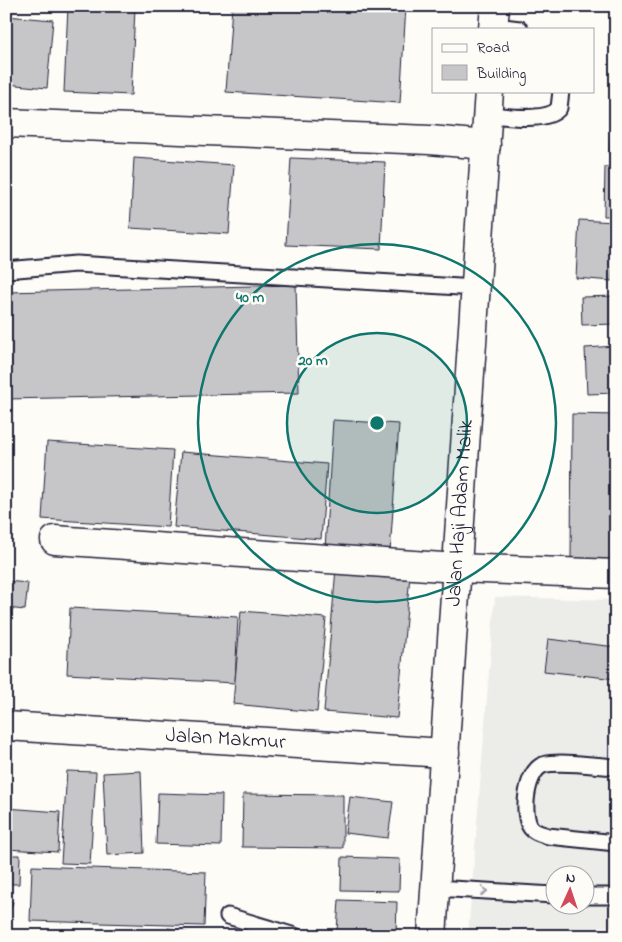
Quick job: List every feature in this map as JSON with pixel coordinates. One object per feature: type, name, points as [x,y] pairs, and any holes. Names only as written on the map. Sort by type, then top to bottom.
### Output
[{"type":"street","name":"Jalan Haji Adam Malik","points":[[432,936],[489,103]]},
{"type":"street","points":[[6,123],[430,140],[486,145]]},
{"type":"street","points":[[55,540],[457,568],[616,574]]},
{"type":"street","name":"Jalan Makmur","points":[[6,726],[445,753]]},
{"type":"lane","points":[[494,20],[517,28]]},
{"type":"lane","points":[[489,103],[537,117],[551,114],[558,108],[561,92]]},
{"type":"lane","points":[[6,270],[76,264],[476,288]]},
{"type":"lane","points":[[616,767],[555,763],[542,766],[534,772],[526,797],[527,818],[530,827],[538,833],[548,836],[616,843]]},
{"type":"lane","points":[[436,888],[544,894]]},
{"type":"lane","points":[[594,896],[616,896]]},
{"type":"lane","points":[[228,916],[294,936]]},
{"type":"shaded area","points":[[495,597],[616,600],[616,936],[468,936]]},
{"type":"building","points":[[68,6],[135,8],[131,95],[64,92]]},
{"type":"building","points":[[232,6],[406,6],[400,103],[226,92]]},
{"type":"building","points":[[6,16],[53,20],[47,88],[6,84]]},
{"type":"building","points":[[616,54],[616,155],[609,154]]},
{"type":"building","points":[[134,158],[234,165],[229,234],[130,228]]},
{"type":"building","points":[[291,158],[385,162],[381,249],[286,245]]},
{"type":"building","points":[[605,167],[616,167],[616,216],[604,216]]},
{"type":"building","points":[[579,220],[615,222],[612,281],[576,278]]},
{"type":"building","points":[[296,285],[299,393],[6,399],[6,292]]},
{"type":"building","points":[[616,296],[616,324],[582,325],[581,297]]},
{"type":"building","points":[[616,346],[616,393],[587,394],[585,348]]},
{"type":"building","points":[[572,414],[616,415],[616,560],[571,559]]},
{"type":"building","points":[[333,420],[399,424],[390,552],[325,549]]},
{"type":"building","points":[[47,442],[173,450],[168,527],[42,519]]},
{"type":"building","points":[[181,452],[327,464],[321,539],[174,527]]},
{"type":"building","points":[[336,568],[410,575],[397,718],[324,712]]},
{"type":"building","points":[[6,581],[28,583],[25,610],[6,608]]},
{"type":"building","points":[[70,608],[238,617],[235,683],[67,674]]},
{"type":"building","points":[[241,611],[326,618],[317,712],[233,704]]},
{"type":"building","points":[[548,639],[616,647],[616,679],[544,671]]},
{"type":"building","points":[[67,771],[96,772],[90,864],[61,863]]},
{"type":"building","points":[[141,771],[144,853],[107,855],[103,773]]},
{"type":"building","points":[[158,793],[222,795],[221,846],[156,844]]},
{"type":"building","points":[[243,794],[343,795],[343,848],[242,847]]},
{"type":"building","points":[[350,797],[393,802],[388,838],[345,833]]},
{"type":"building","points":[[6,808],[60,812],[58,852],[6,849]]},
{"type":"building","points":[[6,855],[20,855],[19,884],[6,884]]},
{"type":"building","points":[[342,857],[400,859],[399,891],[341,890]]},
{"type":"building","points":[[32,866],[206,872],[204,926],[30,921]]},
{"type":"building","points":[[6,900],[13,902],[6,923]]},
{"type":"building","points":[[339,900],[397,902],[396,933],[337,931]]},
{"type":"building","points":[[168,928],[200,936],[166,936]]}]
